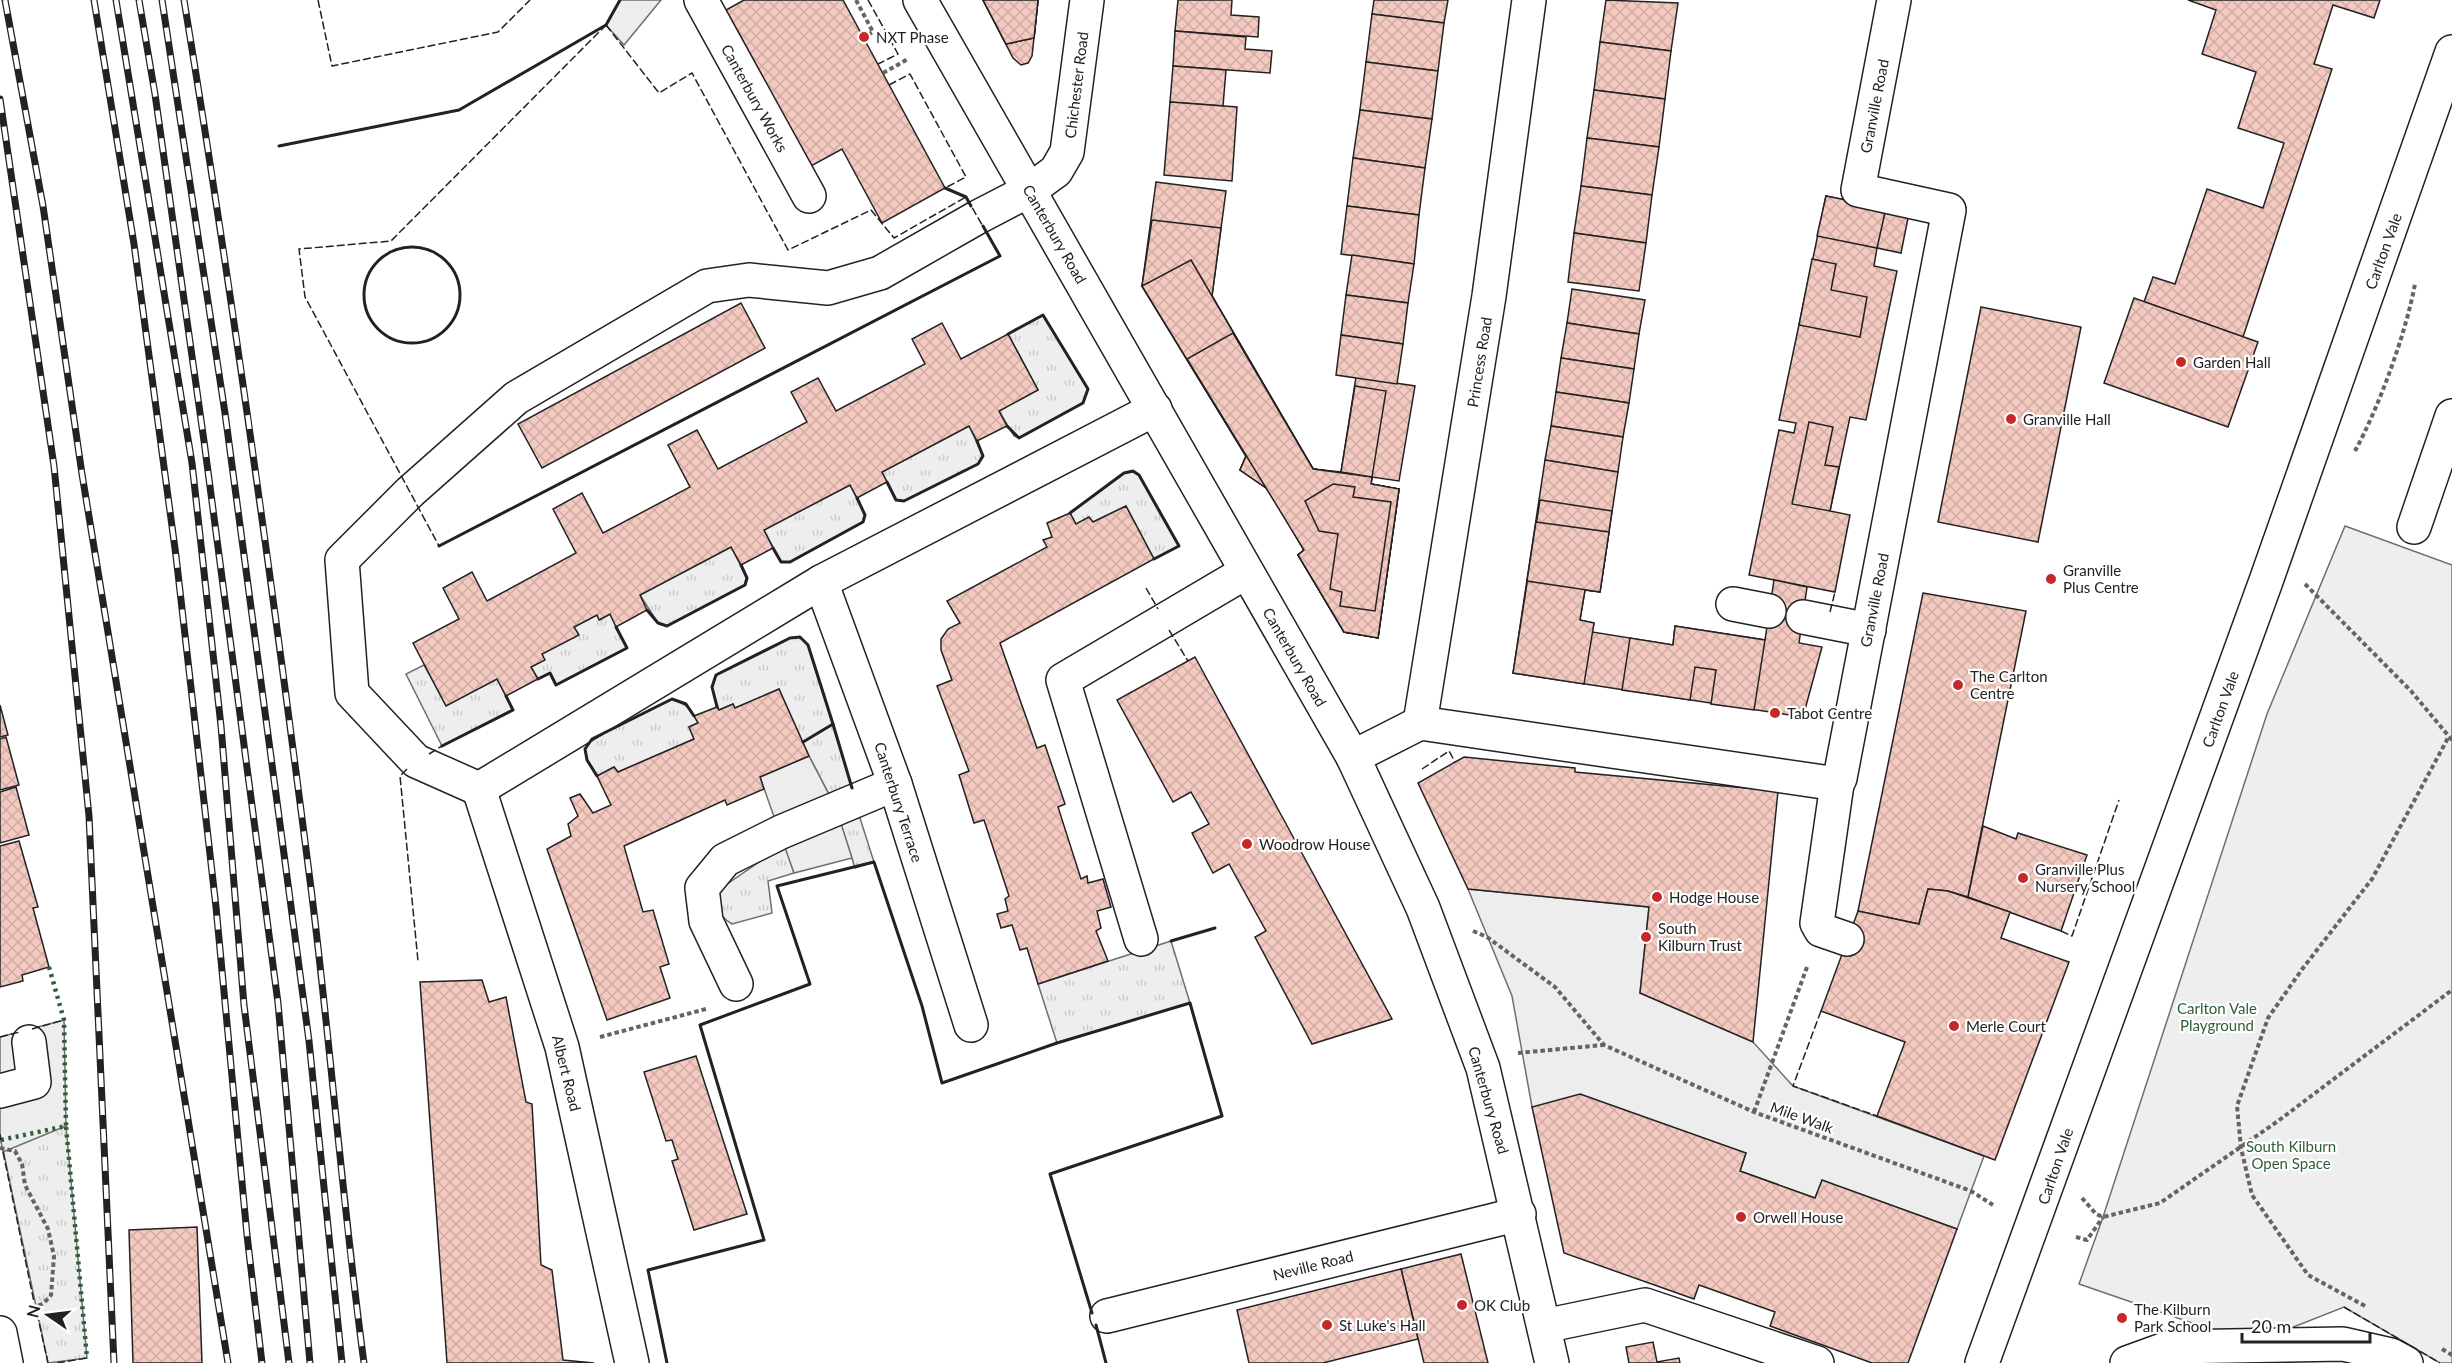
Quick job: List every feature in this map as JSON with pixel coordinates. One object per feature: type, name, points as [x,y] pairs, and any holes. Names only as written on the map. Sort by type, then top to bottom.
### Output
[{"type":"street","name":"Canterbury Works","points":[[701,0],[808,196]]},
{"type":"street","name":"Canterbury Road","points":[[920,0],[1353,757],[1424,908],[1482,1068],[1519,1214],[1552,1363]]},
{"type":"street","name":"Chichester Road","points":[[479,789],[416,761],[352,693],[342,560],[410,492],[516,398],[707,286],[749,280],[828,288],[880,273],[1030,190],[1056,171],[1067,152],[1087,0]]},
{"type":"street","name":"Princess Road","points":[[1420,723],[1489,296],[1529,0]]},
{"type":"street","name":"Granville Road","points":[[1834,934],[1817,923],[1837,784],[1869,630],[1949,210],[1858,190],[1894,0]]},
{"type":"street","name":"Carlton Vale","points":[[1982,1363],[2275,554],[2452,52]]},
{"type":"street","points":[[479,789],[821,582],[1155,409]]},
{"type":"street","points":[[2414,527],[2452,416]]},
{"type":"street","points":[[1141,939],[1063,680],[1246,572]]},
{"type":"street","name":"Canterbury Terrace","points":[[821,582],[895,784],[971,1024]]},
{"type":"street","points":[[1733,604],[1769,611]]},
{"type":"street","points":[[1803,617],[1869,630]]},
{"type":"street","points":[[1353,757],[1420,723],[1837,784]]},
{"type":"street","points":[[736,984],[706,921],[702,888],[725,860],[781,832],[895,784]]},
{"type":"street","name":"Albert Road","points":[[479,789],[562,1047],[633,1363]]},
{"type":"street","points":[[0,1091],[34,1082],[29,1042]]},
{"type":"street","name":"Neville Road","points":[[1107,1316],[1519,1214]]},
{"type":"street","points":[[1544,1326],[1645,1305],[1817,1363]]},
{"type":"street","points":[[0,1333],[6,1363]]},
{"type":"street","points":[[2127,1363],[2171,1347],[2343,1344],[2391,1355],[2406,1363]]},
{"type":"path","points":[[856,0],[873,32],[864,37]]},
{"type":"path","points":[[883,73],[895,66]]},
{"type":"path","points":[[2275,554],[2411,691],[2450,739],[2372,879],[2303,968],[2268,1018],[2237,1106],[2241,1148],[2252,1195],[2308,1275],[2370,1309]]},
{"type":"path","name":"Mile Walk","points":[[1424,908],[1487,937],[1555,987],[1604,1045],[1754,1112],[1971,1191],[1993,1205]]},
{"type":"path","points":[[1754,1112],[1834,934]]},
{"type":"path","points":[[562,1047],[713,1006],[736,984]]},
{"type":"path","points":[[2085,1198],[2096,1214],[2103,1217],[2160,1203],[2241,1148],[2452,990]]},
{"type":"path","name":"Mile Walk","points":[[1482,1068],[1522,1051],[1604,1045]]},
{"type":"path","points":[[0,1148],[15,1151],[22,1164],[25,1185],[48,1229],[54,1256],[51,1295],[44,1303],[29,1310]]},
{"type":"path","points":[[2076,1237],[2087,1240],[2103,1217]]},
{"type":"path","points":[[2431,1343],[2452,1354]]},
{"type":"green space","points":[[1043,315],[1088,389],[1083,403],[1019,438],[1014,436],[999,411],[1038,390],[1008,334]]},
{"type":"green space","points":[[969,426],[983,456],[978,464],[904,501],[896,500],[882,472]]},
{"type":"green space","points":[[1133,472],[1139,475],[1179,546],[1154,559],[1126,506],[1093,522],[1076,524],[1070,513],[1124,473]]},
{"type":"green space","points":[[850,485],[865,515],[863,522],[790,562],[781,562],[764,530]]},
{"type":"green space","name":"South Kilburn Open Space","points":[[2345,526],[2452,565],[2452,1363],[2440,1363],[2344,1307],[2291,1328],[2224,1334],[2079,1284],[2103,1217],[2267,714]]},
{"type":"green space","points":[[731,547],[747,578],[745,585],[667,626],[658,623],[640,595]]},
{"type":"green space","points":[[610,614],[627,648],[556,685],[550,673],[538,679],[531,667],[544,660],[542,654],[578,635],[574,627],[597,615],[600,620]]},
{"type":"green space","points":[[800,637],[808,645],[853,791],[832,800],[779,689],[735,708],[733,704],[719,710],[712,687],[716,675],[790,638]]},
{"type":"green space","points":[[424,665],[446,705],[497,679],[513,710],[442,746],[406,674]]},
{"type":"green space","points":[[672,699],[685,705],[698,723],[689,727],[694,739],[618,772],[614,767],[597,776],[587,760],[585,749],[592,739]]},
{"type":"green space","points":[[859,815],[874,862],[855,868],[840,821]]},
{"type":"green space","points":[[785,844],[794,873],[768,881],[772,913],[732,924],[723,917],[718,909],[720,889]]},
{"type":"green space","points":[[1171,941],[1190,1003],[1057,1043],[1038,984]]},
{"type":"green space","points":[[66,1126],[87,1358],[48,1363],[1,1140]]},
{"type":"shaded area","points":[[620,0],[661,0],[624,45],[606,25]]},
{"type":"shaded area","points":[[809,756],[836,808],[852,858],[794,873],[760,777]]},
{"type":"shaded area","points":[[1468,889],[1649,907],[1640,993],[1753,1042],[1793,1086],[1984,1156],[1957,1229],[1822,1181],[1815,1198],[1740,1171],[1746,1153],[1532,1107],[1512,996]]},
{"type":"shaded area","points":[[64,1020],[66,1126],[3,1152],[0,1137],[0,1037]]},
{"type":"building","points":[[744,0],[843,0],[945,188],[882,223],[842,149],[811,166],[726,10]]},
{"type":"building","points":[[983,0],[1038,0],[1032,56],[1028,63],[1021,65],[1013,58]]},
{"type":"building","points":[[983,0],[1038,0],[1034,38],[1006,44]]},
{"type":"building","points":[[983,0],[1038,0],[1034,38],[1006,44]]},
{"type":"building","points":[[983,0],[1038,0],[1034,38],[1006,44]]},
{"type":"building","points":[[1178,0],[1232,0],[1231,15],[1259,17],[1258,37],[1175,31]]},
{"type":"building","points":[[1374,0],[1448,0],[1444,23],[1372,14]]},
{"type":"building","points":[[1606,0],[1678,3],[1671,51],[1600,42]]},
{"type":"building","points":[[2188,0],[2380,0],[2374,18],[2333,5],[2314,64],[2332,69],[2243,337],[2144,302],[2153,277],[2175,284],[2207,189],[2263,208],[2284,143],[2238,128],[2256,72],[2202,54],[2216,10]]},
{"type":"building","points":[[1372,14],[1444,23],[1438,71],[1366,62]]},
{"type":"building","points":[[1175,31],[1246,37],[1245,49],[1272,51],[1270,73],[1173,66]]},
{"type":"building","points":[[1600,42],[1671,51],[1665,99],[1594,90]]},
{"type":"building","points":[[1366,62],[1438,71],[1432,119],[1360,110]]},
{"type":"building","points":[[1173,66],[1226,70],[1223,106],[1170,102]]},
{"type":"building","points":[[1594,90],[1665,99],[1659,147],[1587,138]]},
{"type":"building","points":[[1170,102],[1237,107],[1232,181],[1164,175]]},
{"type":"building","points":[[1360,110],[1432,119],[1425,168],[1353,158]]},
{"type":"building","points":[[1587,138],[1659,147],[1652,195],[1581,186]]},
{"type":"building","points":[[1353,158],[1425,168],[1419,215],[1347,206]]},
{"type":"building","points":[[1156,182],[1226,191],[1212,296],[1313,469],[1341,472],[1356,377],[1415,386],[1399,481],[1372,477],[1371,484],[1399,489],[1378,638],[1344,632],[1298,555],[1304,550],[1269,490],[1240,470],[1246,456],[1142,286]]},
{"type":"building","points":[[1581,186],[1652,195],[1646,243],[1574,233]]},
{"type":"building","points":[[1826,196],[1909,213],[1901,253],[1877,248],[1874,266],[1897,271],[1866,420],[1850,417],[1830,511],[1850,515],[1835,592],[1749,575],[1779,430],[1794,433],[1796,423],[1779,420]]},
{"type":"building","points":[[1826,196],[1886,208],[1877,248],[1817,236]]},
{"type":"building","points":[[1347,206],[1419,215],[1414,264],[1341,254]]},
{"type":"building","points":[[1152,220],[1221,228],[1212,296],[1313,469],[1372,477],[1371,484],[1399,489],[1378,638],[1344,632],[1298,555],[1304,550],[1269,490],[1240,470],[1246,456],[1142,286]]},
{"type":"building","points":[[1574,233],[1646,243],[1639,291],[1568,282]]},
{"type":"building","points":[[1352,255],[1414,264],[1408,303],[1346,295]]},
{"type":"building","points":[[1812,259],[1836,264],[1831,290],[1867,297],[1860,337],[1799,325]]},
{"type":"building","points":[[1191,260],[1313,469],[1372,477],[1371,484],[1399,489],[1378,638],[1344,632],[1298,555],[1304,550],[1269,490],[1240,470],[1246,456],[1142,286]]},
{"type":"building","points":[[1572,289],[1645,300],[1639,334],[1567,323]]},
{"type":"building","points":[[1346,295],[1408,303],[1403,344],[1341,335]]},
{"type":"building","name":"Garden Hall","points":[[2134,298],[2258,342],[2228,427],[2104,383]]},
{"type":"building","points":[[741,303],[765,348],[542,468],[518,424]]},
{"type":"building","name":"Granville Hall","points":[[1981,307],[2081,327],[2038,542],[1938,522]]},
{"type":"building","points":[[942,323],[961,359],[1008,334],[1038,390],[999,411],[1007,426],[977,441],[969,426],[882,472],[887,482],[857,498],[850,485],[764,530],[773,548],[741,565],[731,547],[640,595],[647,610],[616,627],[610,614],[599,620],[597,615],[574,627],[579,635],[542,654],[545,660],[531,667],[538,679],[506,696],[497,679],[446,706],[413,643],[459,619],[443,588],[472,572],[487,601],[576,553],[553,509],[582,493],[603,533],[690,487],[668,445],[697,430],[718,469],[807,422],[791,392],[818,378],[836,411],[925,364],[912,339]]},
{"type":"building","points":[[1567,323],[1639,334],[1634,369],[1561,358]]},
{"type":"building","points":[[1233,333],[1313,469],[1372,477],[1371,484],[1399,489],[1378,638],[1344,632],[1298,555],[1304,550],[1187,359]]},
{"type":"building","points":[[1341,335],[1403,344],[1397,384],[1336,375]]},
{"type":"building","points":[[1561,358],[1634,369],[1629,403],[1556,392]]},
{"type":"building","points":[[1355,386],[1386,391],[1372,477],[1341,472]]},
{"type":"building","points":[[1556,392],[1629,403],[1623,437],[1551,426]]},
{"type":"building","points":[[1809,422],[1833,427],[1825,465],[1839,467],[1830,511],[1792,504]]},
{"type":"building","points":[[1551,426],[1623,437],[1618,472],[1545,460]]},
{"type":"building","points":[[1545,460],[1618,472],[1600,592],[1585,590],[1580,620],[1594,623],[1592,632],[1673,645],[1675,626],[1765,640],[1774,580],[1807,587],[1799,643],[1822,647],[1803,717],[1513,673]]},
{"type":"building","points":[[1333,484],[1355,487],[1353,497],[1391,502],[1375,611],[1340,606],[1342,592],[1330,589],[1338,534],[1319,531],[1305,501]]},
{"type":"building","points":[[1540,500],[1612,511],[1600,592],[1585,590],[1580,620],[1594,623],[1584,684],[1513,673]]},
{"type":"building","points":[[1126,506],[1154,559],[1000,643],[1037,748],[1045,745],[1065,804],[1058,807],[1081,879],[1087,876],[1088,883],[1103,879],[1111,907],[1097,911],[1101,928],[1096,931],[1108,961],[1038,984],[1027,948],[1020,950],[1012,925],[1001,928],[997,914],[1008,911],[1005,899],[1009,896],[984,820],[974,823],[959,775],[969,771],[937,686],[952,680],[941,650],[941,639],[948,629],[960,623],[947,601],[1047,547],[1043,540],[1052,537],[1047,523],[1070,513],[1076,524],[1089,517],[1093,522]]},
{"type":"building","points":[[1536,522],[1609,532],[1600,592],[1527,581]]},
{"type":"building","name":"The Carlton Centre","points":[[1923,593],[2026,611],[1968,897],[1948,891],[1928,889],[1919,924],[1858,911]]},
{"type":"building","points":[[1675,626],[1765,640],[1754,710],[1711,704],[1716,670],[1695,667],[1690,700],[1622,690],[1630,638],[1673,645]]},
{"type":"building","name":"Woodrow House","points":[[1195,657],[1392,1019],[1312,1044],[1255,937],[1266,931],[1229,864],[1213,873],[1192,833],[1209,824],[1191,792],[1173,802],[1117,700]]},
{"type":"building","points":[[779,689],[809,756],[760,777],[764,789],[727,805],[725,800],[624,846],[643,912],[653,910],[669,964],[660,967],[670,998],[607,1020],[547,849],[571,836],[568,824],[578,816],[570,798],[580,794],[593,813],[611,805],[597,776],[614,767],[618,772],[694,739],[689,727],[698,723],[694,716],[717,707],[719,710],[733,704],[735,708]]},
{"type":"building","points":[[0,705],[8,735],[0,737]]},
{"type":"building","points":[[6,737],[19,785],[0,790],[0,739]]},
{"type":"building","name":"Hodge House","points":[[1464,757],[1575,768],[1575,772],[1778,791],[1753,1042],[1640,993],[1649,907],[1468,889],[1418,783]]},
{"type":"building","points":[[16,787],[29,835],[0,843],[0,792]]},
{"type":"building","points":[[1983,826],[2016,839],[2018,833],[2087,855],[2061,931],[1968,897]]},
{"type":"building","points":[[19,841],[38,907],[33,908],[49,967],[22,975],[23,981],[0,987],[0,846]]},
{"type":"building","name":"Merle Court","points":[[1928,889],[1948,891],[2010,912],[2001,938],[2069,962],[1995,1160],[1877,1116],[1905,1042],[1821,1011],[1858,911],[1919,924]]},
{"type":"building","points":[[482,980],[489,1002],[506,997],[526,1102],[532,1104],[541,1265],[552,1270],[563,1360],[594,1363],[447,1363],[420,982]]},
{"type":"building","points":[[696,1056],[747,1214],[694,1230],[672,1161],[678,1159],[672,1140],[666,1141],[644,1072]]},
{"type":"building","name":"Orwell House","points":[[1580,1094],[1746,1153],[1740,1171],[1815,1198],[1822,1180],[1957,1229],[1908,1363],[1872,1363],[1770,1326],[1775,1312],[1699,1285],[1694,1299],[1564,1253],[1532,1107]]},
{"type":"building","points":[[197,1227],[202,1363],[133,1363],[129,1230]]},
{"type":"building","name":"OK Club","points":[[1461,1254],[1488,1363],[1424,1363],[1401,1269]]},
{"type":"building","name":"St Luke's Hall","points":[[1401,1269],[1418,1339],[1323,1363],[1249,1363],[1237,1310]]},
{"type":"building","points":[[1653,1342],[1657,1362],[1679,1358],[1680,1363],[1629,1363],[1626,1347]]},
{"type":"railway","points":[[5,0],[43,206],[82,474],[228,1363]]},
{"type":"railway","points":[[94,0],[134,244],[176,556],[216,907],[247,1235],[262,1363]]},
{"type":"railway","points":[[116,0],[192,463],[221,726],[244,1005],[289,1363]]},
{"type":"railway","points":[[139,0],[155,94],[204,441],[278,1003],[310,1363]]},
{"type":"railway","points":[[162,0],[225,413],[309,1041],[342,1363]]},
{"type":"railway","points":[[184,0],[236,336],[283,672],[312,896],[364,1363]]},
{"type":"railway","points":[[0,99],[54,466],[89,816],[114,1363]]},
{"type":"hedge","points":[[49,967],[64,1020],[66,1126]]},
{"type":"hedge","points":[[1,1140],[66,1126],[87,1358]]},
{"type":"fence","points":[[318,0],[332,66],[498,32],[530,0]]},
{"type":"fence","points":[[868,0],[898,54],[878,64]]},
{"type":"fence","points":[[606,25],[659,93],[692,73],[788,250],[871,210],[894,238],[966,197],[1000,256],[439,546],[305,297],[299,249],[391,241],[606,25]]},
{"type":"fence","points":[[889,85],[910,74],[966,177],[945,188]]},
{"type":"fence","points":[[1146,588],[1158,609]]},
{"type":"fence","points":[[1830,612],[1835,592]]},
{"type":"fence","points":[[1169,630],[1188,661]]},
{"type":"fence","points":[[429,754],[442,746]]},
{"type":"fence","points":[[1422,769],[1449,751],[1455,762]]},
{"type":"fence","points":[[407,769],[400,776],[418,961]]},
{"type":"fence","points":[[2061,931],[2072,936],[2119,800]]},
{"type":"fence","points":[[1821,1011],[1793,1086],[1877,1116]]},
{"type":"fence","points":[[32,1029],[64,1020]]},
{"type":"fence","points":[[0,1037],[20,1032]]},
{"type":"fence","points":[[0,1134],[1,1140]]},
{"type":"fence","points":[[3,1152],[34,1302]]},
{"type":"fence","points":[[2344,1307],[2440,1363]]},
{"type":"fence","points":[[37,1313],[48,1363]]},
{"type":"fence","points":[[57,1363],[87,1358]]},
{"type":"wall","points":[[279,146],[459,110],[606,25],[620,0]]},
{"type":"wall","points":[[945,188],[966,197],[971,206]]},
{"type":"wall","points":[[439,546],[1000,256],[983,226]]},
{"type":"wall","points":[[412,247],[430,251],[446,261],[456,277],[460,295],[456,313],[446,329],[430,339],[412,343],[394,339],[378,329],[368,313],[364,295],[368,277],[378,261],[394,251],[412,247]]},
{"type":"wall","points":[[1007,426],[1019,438],[1083,403],[1088,389],[1043,315],[1008,334]]},
{"type":"wall","points":[[887,482],[896,500],[904,501],[978,464],[983,456],[977,441]]},
{"type":"wall","points":[[1070,513],[1124,473],[1133,471],[1139,475],[1179,546],[1154,559]]},
{"type":"wall","points":[[773,548],[781,562],[790,562],[863,522],[865,515],[857,498]]},
{"type":"wall","points":[[647,610],[658,623],[667,626],[745,585],[747,578],[741,565]]},
{"type":"wall","points":[[538,679],[550,673],[556,685],[627,648],[616,627]]},
{"type":"wall","points":[[717,707],[712,687],[716,675],[790,638],[800,637],[808,645],[833,724]]},
{"type":"wall","points":[[442,746],[513,710],[506,696]]},
{"type":"wall","points":[[597,776],[587,760],[585,749],[592,739],[672,699],[686,704],[694,716]]},
{"type":"wall","points":[[803,742],[833,724],[852,788]]},
{"type":"wall","points":[[667,1363],[648,1270],[764,1240],[700,1025],[810,984],[777,886],[874,862],[922,1006],[942,1083],[1057,1043],[1190,1003],[1222,1116],[1050,1174],[1092,1313]]},
{"type":"wall","points":[[1171,941],[1215,928]]},
{"type":"wall","points":[[1096,1325],[1106,1363]]},
{"type":"place","name":"NXT Phase","points":[[864,37]]},
{"type":"place","name":"Garden Hall","points":[[2181,362]]},
{"type":"place","name":"Granville Hall","points":[[2011,419]]},
{"type":"place","name":"Granville Plus Centre","points":[[2051,579]]},
{"type":"place","name":"The Carlton Centre","points":[[1958,685]]},
{"type":"place","name":"Tabot Centre","points":[[1775,713]]},
{"type":"place","name":"Woodrow House","points":[[1247,844]]},
{"type":"place","name":"Granville Plus Nursery School","points":[[2023,878]]},
{"type":"place","name":"Hodge House","points":[[1657,897]]},
{"type":"place","name":"South Kilburn Trust","points":[[1646,937]]},
{"type":"place","name":"Merle Court","points":[[1954,1026]]},
{"type":"place","name":"Orwell House","points":[[1741,1217]]},
{"type":"place","name":"OK Club","points":[[1462,1305]]},
{"type":"place","name":"The Kilburn Park School","points":[[2122,1318]]},
{"type":"place","name":"St Luke's Hall","points":[[1327,1325]]},
{"type":"park label","name":"Carlton Vale Playground","points":[[2217,1016]]}]
